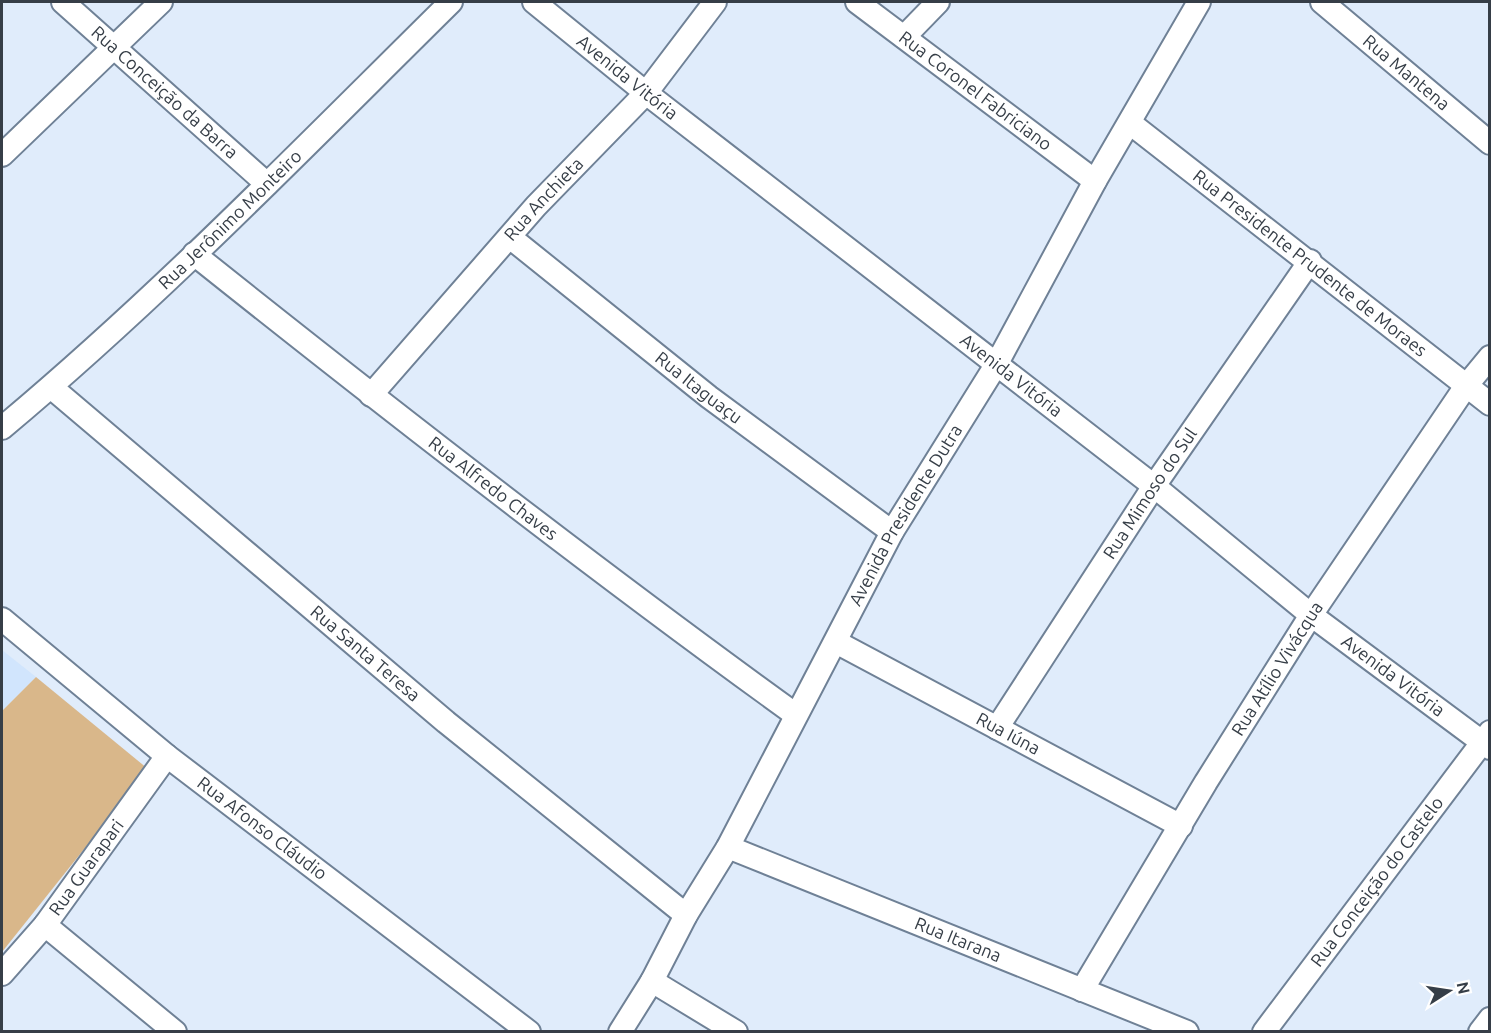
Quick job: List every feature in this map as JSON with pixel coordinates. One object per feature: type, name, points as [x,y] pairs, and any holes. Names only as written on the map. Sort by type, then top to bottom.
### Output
[{"type":"street","name":"Rua Conceição da Barra","points":[[63,2],[267,184]]},
{"type":"street","points":[[2,155],[161,2]]},
{"type":"street","name":"Rua Jerônimo Monteiro","points":[[2,428],[51,387],[194,254],[451,2]]},
{"type":"street","name":"Avenida Vitória","points":[[534,2],[646,93],[1154,486],[1311,615],[1487,740]]},
{"type":"street","name":"Rua Anchieta","points":[[371,395],[511,238],[536,206],[646,93],[715,2]]},
{"type":"street","name":"Rua Coronel Fabriciano","points":[[857,2],[1095,182]]},
{"type":"street","points":[[904,37],[938,2]]},
{"type":"street","name":"Avenida Presidente Dutra","points":[[620,1032],[652,981],[686,915],[728,847],[892,532],[996,364],[1095,182],[1199,2]]},
{"type":"street","name":"Rua Mantena","points":[[1322,2],[1490,143]]},
{"type":"street","name":"Rua Presidente Prudente de Moraes","points":[[1130,123],[1310,261],[1490,404]]},
{"type":"street","name":"Rua Itaguaçu","points":[[511,238],[709,397],[892,532]]},
{"type":"street","name":"Rua Alfredo Chaves","points":[[194,254],[371,395],[685,634],[796,715]]},
{"type":"street","name":"Rua Mimoso do Sul","points":[[997,728],[1154,486],[1310,261]]},
{"type":"street","name":"Rua Atílio Vivácqua","points":[[1082,990],[1311,615],[1466,386],[1490,357]]},
{"type":"street","name":"Rua Santa Teresa","points":[[51,387],[446,722],[686,915]]},
{"type":"street","name":"Rua Afonso Cláudio","points":[[2,619],[167,756],[529,1032]]},
{"type":"street","name":"Rua Iúna","points":[[836,642],[1181,826]]},
{"type":"street","name":"Rua Conceição do Castelo","points":[[1264,1032],[1487,740]]},
{"type":"street","name":"Rua Guarapari","points":[[2,974],[45,925],[167,756]]},
{"type":"street","name":"Rua Itarana","points":[[728,847],[1187,1032]]},
{"type":"street","points":[[45,925],[175,1032]]},
{"type":"street","points":[[652,981],[736,1032]]},
{"type":"street","points":[[1480,1032],[1490,1019]]},
{"type":"shaded area","points":[[2,650],[36,677],[2,711]]},
{"type":"shaded area","points":[[36,677],[148,769],[2,952],[2,711]]}]
